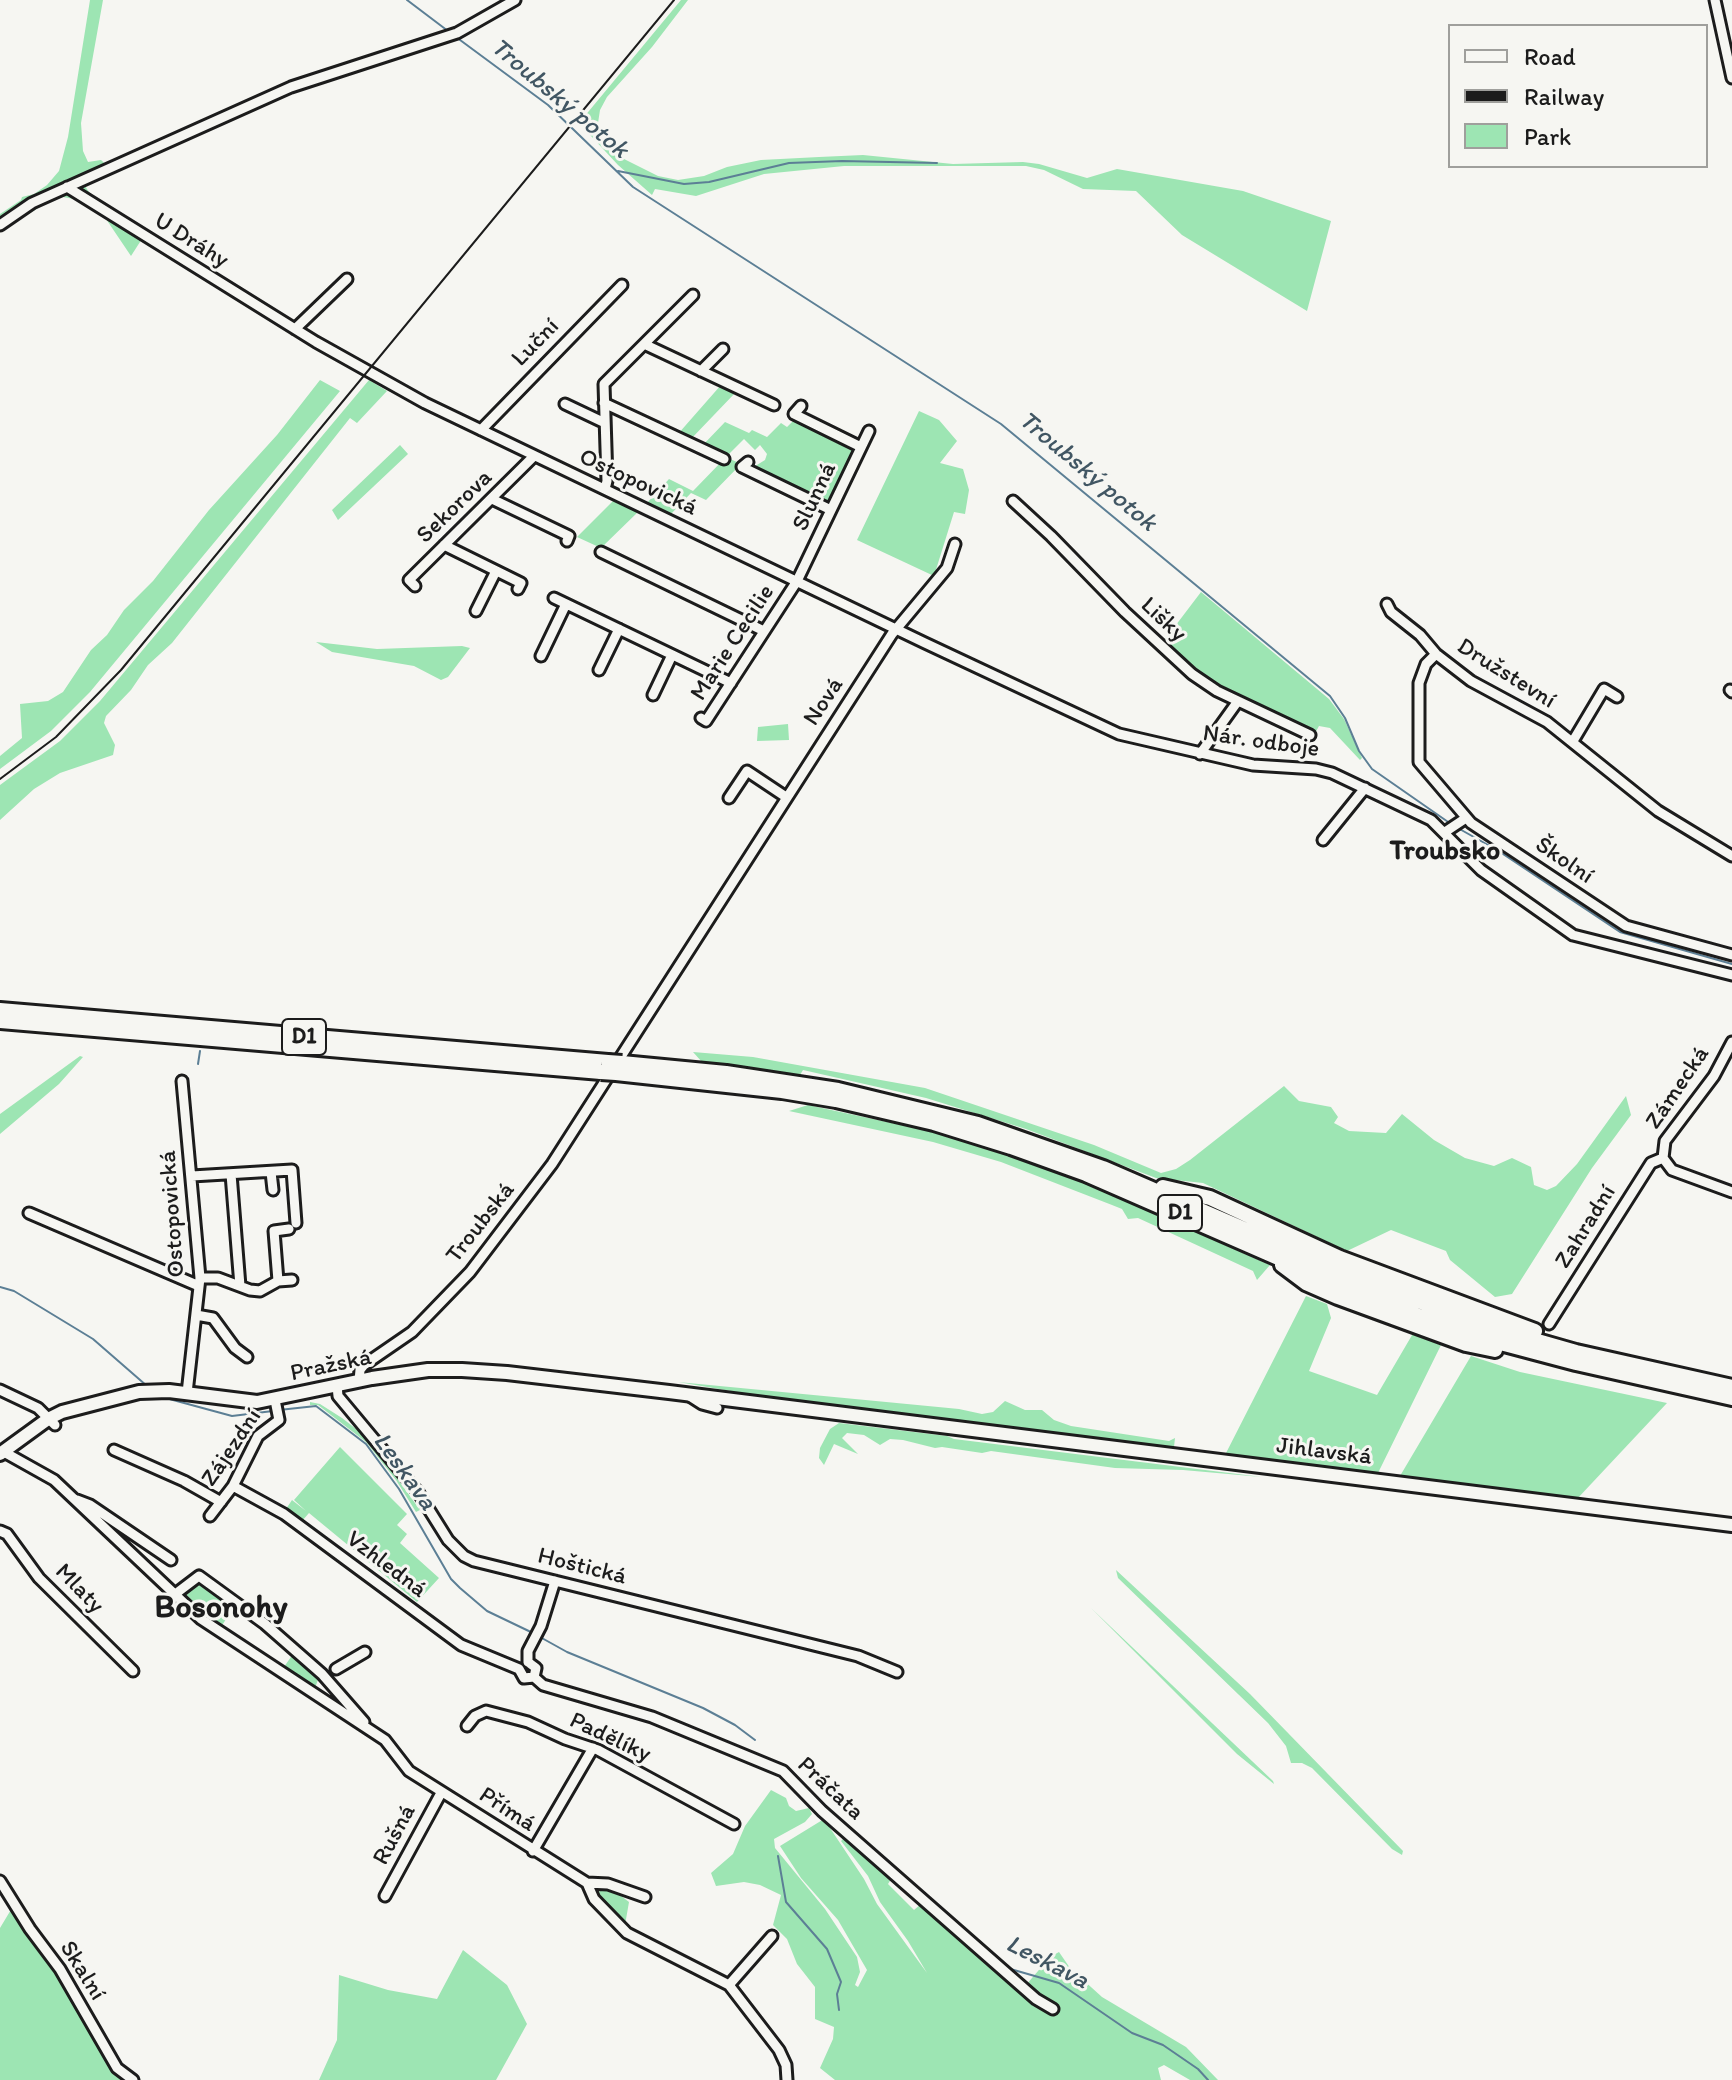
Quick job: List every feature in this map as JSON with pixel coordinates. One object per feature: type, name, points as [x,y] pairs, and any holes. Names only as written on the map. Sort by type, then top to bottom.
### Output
[{"type":"highway","name":"D1","points":[[0,1010],[612,1068],[836,1100],[934,1123],[1086,1174],[1419,1316],[1493,1341],[1732,1398]]},
{"type":"highway","name":"D1","points":[[0,1021],[784,1081],[887,1100],[978,1124],[1103,1168],[1366,1282],[1499,1330],[1610,1360],[1732,1387]]},
{"type":"main road","name":"Pražská","points":[[2,1453],[51,1422],[91,1402],[139,1392],[187,1393],[277,1408],[337,1386],[428,1370],[507,1373],[911,1423]]},
{"type":"main road","name":"Jihlavská","points":[[911,1423],[1732,1525]]},
{"type":"street","points":[[0,225],[32,203],[291,87],[452,35],[515,0]]},
{"type":"street","points":[[1715,0],[1732,78]]},
{"type":"street","name":"U Dráhy","points":[[67,187],[364,369]]},
{"type":"street","points":[[295,329],[347,279]]},
{"type":"street","name":"Luční","points":[[481,430],[622,285]]},
{"type":"street","points":[[605,489],[605,382],[693,295]]},
{"type":"street","points":[[644,344],[774,405]]},
{"type":"street","points":[[701,371],[723,349]]},
{"type":"street","name":"Ostopovická","points":[[364,369],[425,403],[897,629]]},
{"type":"street","points":[[604,403],[663,434],[724,459]]},
{"type":"street","points":[[565,404],[605,423]]},
{"type":"street","points":[[801,406],[794,414],[861,447]]},
{"type":"street","name":"Slunná","points":[[797,581],[869,431]]},
{"type":"street","name":"Sekorova","points":[[415,586],[409,580],[534,456]]},
{"type":"street","points":[[743,465],[831,510]]},
{"type":"street","points":[[492,499],[569,536],[567,541]]},
{"type":"street","name":"Lišky","points":[[1013,501],[1184,667],[1209,686],[1310,735]]},
{"type":"street","name":"Nová","points":[[692,945],[897,629],[947,568],[955,544]]},
{"type":"street","points":[[444,545],[521,583],[518,589]]},
{"type":"street","points":[[601,552],[651,579],[764,631]]},
{"type":"street","points":[[476,611],[496,571]]},
{"type":"street","name":"Marie Cecilie","points":[[701,718],[706,721],[797,581]]},
{"type":"street","points":[[554,598],[731,683]]},
{"type":"street","points":[[541,656],[566,604]]},
{"type":"street","name":"Družstevní","points":[[1387,604],[1391,612],[1420,635],[1436,654],[1471,681],[1547,722],[1658,811],[1732,856]]},
{"type":"street","points":[[599,670],[619,629]]},
{"type":"street","name":"Nár. odboje","points":[[897,629],[1119,734],[1253,765],[1332,773],[1421,814],[1455,825],[1481,870],[1573,935],[1732,975]]},
{"type":"street","name":"Školní","points":[[1436,654],[1426,664],[1419,683],[1419,762],[1455,825],[1477,828],[1626,926],[1732,955]]},
{"type":"street","points":[[653,695],[672,655]]},
{"type":"street","points":[[1573,741],[1604,689],[1617,697]]},
{"type":"street","points":[[1200,754],[1238,701]]},
{"type":"street","points":[[729,798],[747,771],[786,797]]},
{"type":"street","points":[[1323,840],[1334,818],[1365,788]]},
{"type":"street","name":"Troubská","points":[[359,1381],[364,1365],[406,1337],[470,1272],[552,1164],[692,945]]},
{"type":"street","name":"Zámecká","points":[[1663,1158],[1665,1141],[1714,1076],[1732,1042]]},
{"type":"street","name":"Ostopovická","points":[[182,1081],[200,1282],[187,1393]]},
{"type":"street","points":[[1663,1158],[1672,1170],[1732,1192]]},
{"type":"street","name":"Zahradní","points":[[1549,1324],[1651,1163],[1663,1158]]},
{"type":"street","points":[[192,1176],[292,1170],[293,1226],[274,1231],[278,1281]]},
{"type":"street","points":[[271,1172],[273,1190]]},
{"type":"street","points":[[231,1174],[240,1286]]},
{"type":"street","points":[[29,1213],[200,1282],[218,1278],[260,1291],[278,1281],[292,1280]]},
{"type":"street","points":[[196,1315],[213,1318],[235,1348],[247,1357]]},
{"type":"street","name":"Hoštická","points":[[337,1386],[338,1396],[418,1492],[455,1549],[474,1561],[853,1654],[897,1672]]},
{"type":"street","points":[[0,1390],[38,1408],[51,1422]]},
{"type":"street","name":"Pražská","points":[[688,1395],[702,1404],[717,1408]]},
{"type":"street","name":"Zájezdní","points":[[210,1516],[233,1486],[258,1436],[279,1420],[277,1408]]},
{"type":"street","points":[[114,1450],[184,1481],[221,1502]]},
{"type":"street","points":[[2,1453],[54,1480],[174,1595],[209,1624],[370,1730]]},
{"type":"street","name":"Vzhledná","points":[[233,1486],[284,1514],[461,1645],[519,1669]]},
{"type":"street","points":[[74,1499],[90,1505],[171,1560]]},
{"type":"street","points":[[105,1529],[113,1520]]},
{"type":"street","name":"Mlaty","points":[[0,1531],[7,1534],[47,1587],[133,1671]]},
{"type":"street","points":[[143,1564],[156,1551]]},
{"type":"street","points":[[174,1595],[199,1576],[330,1675],[370,1730]]},
{"type":"street","points":[[528,1662],[528,1651],[555,1581]]},
{"type":"street","points":[[313,1695],[330,1675],[365,1652]]},
{"type":"street","points":[[528,1662],[536,1668],[534,1677],[524,1678],[519,1669],[528,1662]]},
{"type":"street","name":"Práčata","points":[[534,1677],[543,1685],[652,1717],[783,1771],[822,1811],[1036,1999],[1053,2009]]},
{"type":"street","name":"Padělíky","points":[[467,1726],[475,1716],[486,1711],[528,1722],[593,1748],[734,1824]]},
{"type":"street","name":"Přímá","points":[[370,1730],[385,1740],[409,1771],[533,1851],[587,1883],[608,1884],[640,1899]]},
{"type":"street","points":[[533,1851],[593,1748]]},
{"type":"street","name":"Rušná","points":[[385,1896],[441,1793]]},
{"type":"street","name":"Skalní","points":[[0,1881],[60,1969],[117,2068],[133,2080]]},
{"type":"street","points":[[587,1883],[594,1899],[627,1933],[729,1985],[779,2050],[786,2065],[787,2080]]},
{"type":"street","points":[[729,1985],[772,1936]]},
{"type":"green space","points":[[90,0],[103,0],[81,123],[83,151],[88,162],[101,160],[114,172],[85,186],[91,195],[147,231],[131,256],[106,219],[74,199],[63,197],[46,203],[0,232],[0,214],[22,197],[34,194],[47,185],[59,171],[68,137]]},
{"type":"green space","points":[[681,0],[688,0],[652,47],[607,97],[598,123],[606,145],[624,159],[658,176],[678,180],[761,160],[863,155],[953,164],[1023,162],[1087,178],[1117,169],[1243,191],[1331,221],[1307,311],[1182,235],[1136,191],[1083,189],[1044,170],[1026,166],[844,166],[764,174],[696,196],[655,189],[652,195],[618,165],[579,123]]},
{"type":"green space","points":[[320,380],[340,391],[90,692],[51,731],[0,769],[0,756],[22,738],[20,704],[48,701],[63,692],[91,650],[277,435]]},
{"type":"green space","points":[[369,380],[387,391],[357,423],[350,418],[172,643],[148,665],[131,690],[106,716],[104,723],[115,745],[113,755],[60,773],[34,789],[0,820],[0,785],[60,741],[100,701]]},
{"type":"green space","points":[[721,385],[736,392],[690,440],[678,434]]},
{"type":"green space","points":[[919,411],[939,420],[957,441],[940,463],[963,469],[969,490],[965,514],[954,512],[934,576],[857,540]]},
{"type":"green space","points":[[794,420],[852,447],[853,454],[829,506],[752,468],[765,460],[767,454],[760,445],[755,450],[744,439],[726,457],[741,464],[706,500],[691,493],[670,515],[646,504],[669,479],[693,491],[725,458],[702,446],[725,422],[767,437],[781,423],[787,427]]},
{"type":"green space","points":[[400,445],[408,454],[338,520],[332,510]]},
{"type":"green space","points":[[614,500],[639,511],[601,548],[577,537]]},
{"type":"green space","points":[[1201,592],[1329,699],[1344,719],[1362,758],[1360,760],[1330,728],[1319,726],[1313,737],[1225,691],[1163,642]]},
{"type":"green space","points":[[316,642],[377,649],[470,648],[448,677],[441,680],[414,666],[332,652]]},
{"type":"green space","points":[[788,724],[789,740],[757,741],[758,727]]},
{"type":"green space","points":[[693,1052],[753,1057],[925,1088],[1094,1145],[1161,1173],[1176,1169],[1190,1160],[1284,1086],[1299,1101],[1331,1107],[1338,1117],[1334,1123],[1349,1131],[1386,1133],[1402,1114],[1434,1140],[1465,1158],[1494,1166],[1512,1158],[1531,1167],[1534,1185],[1547,1190],[1556,1186],[1577,1164],[1626,1096],[1631,1115],[1592,1168],[1512,1294],[1495,1297],[1450,1260],[1446,1251],[1391,1230],[1347,1251],[1203,1183],[1156,1178],[1026,1129],[926,1098],[803,1070],[800,1075],[702,1062]]},
{"type":"green space","points":[[80,1056],[83,1057],[59,1084],[0,1134],[0,1114]]},
{"type":"green space","points":[[808,1105],[929,1131],[1019,1159],[1089,1185],[1270,1265],[1257,1280],[1253,1271],[1138,1218],[1128,1219],[1122,1209],[1001,1162],[933,1142],[789,1111]]},
{"type":"green space","points":[[1306,1296],[1327,1304],[1331,1318],[1309,1371],[1377,1395],[1415,1330],[1442,1343],[1378,1473],[1224,1457]]},
{"type":"green space","points":[[1471,1356],[1520,1372],[1667,1403],[1577,1499],[1400,1476]]},
{"type":"green space","points":[[678,1382],[959,1409],[982,1414],[993,1412],[1005,1401],[1025,1410],[1042,1410],[1054,1420],[1071,1426],[1169,1441],[1175,1438],[1174,1447],[754,1395]]},
{"type":"green space","points":[[310,1402],[320,1404],[369,1439],[420,1510],[416,1512],[366,1442],[318,1405],[310,1405]]},
{"type":"green space","points":[[839,1423],[1262,1477],[1115,1468],[991,1451],[982,1453],[935,1448],[903,1440],[890,1439],[880,1445],[864,1435],[847,1433],[842,1438],[858,1454],[834,1444],[824,1465],[819,1458],[820,1448],[830,1429]]},
{"type":"green space","points":[[340,1447],[407,1514],[397,1525],[407,1534],[400,1543],[439,1578],[417,1602],[309,1513],[302,1521],[286,1509],[292,1500],[306,1511],[294,1500]]},
{"type":"green space","points":[[1116,1570],[1250,1694],[1403,1851],[1402,1855],[1392,1849],[1312,1768],[1302,1763],[1291,1763],[1286,1746],[1268,1723],[1118,1578]]},
{"type":"green space","points":[[200,1581],[235,1605],[221,1627],[184,1593]]},
{"type":"green space","points":[[1091,1608],[1273,1781],[1274,1784],[1237,1754]]},
{"type":"green space","points":[[293,1654],[319,1677],[315,1688],[310,1688],[271,1663],[273,1661],[284,1667]]},
{"type":"green space","points":[[771,1790],[786,1798],[789,1806],[796,1811],[809,1808],[812,1814],[805,1822],[774,1839],[775,1848],[825,1909],[857,1957],[860,1972],[855,1985],[858,1987],[867,1970],[838,1920],[801,1878],[780,1846],[824,1819],[877,1904],[927,1973],[880,1902],[868,1876],[841,1841],[845,1837],[887,1871],[891,1879],[888,1884],[914,1910],[921,1904],[1020,1992],[1050,1957],[1059,1952],[1070,1968],[1102,1997],[1186,2047],[1218,2080],[1190,2080],[1164,2065],[1158,2068],[1161,2080],[835,2080],[820,2068],[833,2039],[834,2027],[815,2019],[815,1987],[797,1964],[787,1939],[773,1925],[781,1895],[760,1885],[744,1882],[716,1886],[711,1873],[733,1854],[745,1826]]},
{"type":"green space","points":[[608,1886],[629,1902],[625,1925],[597,1897],[601,1888]]},
{"type":"green space","points":[[12,1908],[56,1969],[105,2053],[107,2064],[129,2080],[0,2080],[0,1928]]},
{"type":"green space","points":[[463,1950],[507,1985],[527,2024],[496,2080],[319,2080],[337,2040],[339,1975],[388,1990],[437,1999]]},
{"type":"waterway","name":"Troubský potok","points":[[407,0],[448,31]]},
{"type":"waterway","name":"Troubský potok","points":[[456,37],[548,105],[633,187],[1001,424],[1330,696],[1372,769],[1451,824]]},
{"type":"waterway","points":[[618,171],[684,184],[709,182],[789,163],[937,163]]},
{"type":"waterway","name":"Troubský potok","points":[[1456,827],[1497,850],[1620,932],[1732,964]]},
{"type":"waterway","points":[[198,1064],[200,1051]]},
{"type":"waterway","name":"Leskava","points":[[0,1287],[14,1291],[93,1339],[147,1386]]},
{"type":"waterway","name":"Leskava","points":[[162,1397],[232,1416],[273,1411]]},
{"type":"waterway","name":"Leskava","points":[[279,1410],[316,1406],[366,1444],[399,1489],[451,1579],[487,1611],[535,1634]]},
{"type":"waterway","name":"Leskava","points":[[540,1637],[567,1652],[703,1708],[755,1740]]},
{"type":"waterway","points":[[778,1856],[786,1902],[827,1949],[841,1982],[837,1994],[839,2010]]},
{"type":"waterway","name":"Leskava","points":[[885,1858],[901,1874]]},
{"type":"waterway","name":"Leskava","points":[[1007,1968],[1059,1983],[1132,2033],[1163,2045],[1198,2069],[1208,2080]]},
{"type":"railway","points":[[0,779],[56,737],[121,670],[674,0]]},
{"type":"district","name":"Troubsko","points":[[1445,852]]},
{"type":"district","name":"Bosonohy","points":[[221,1609]]}]
